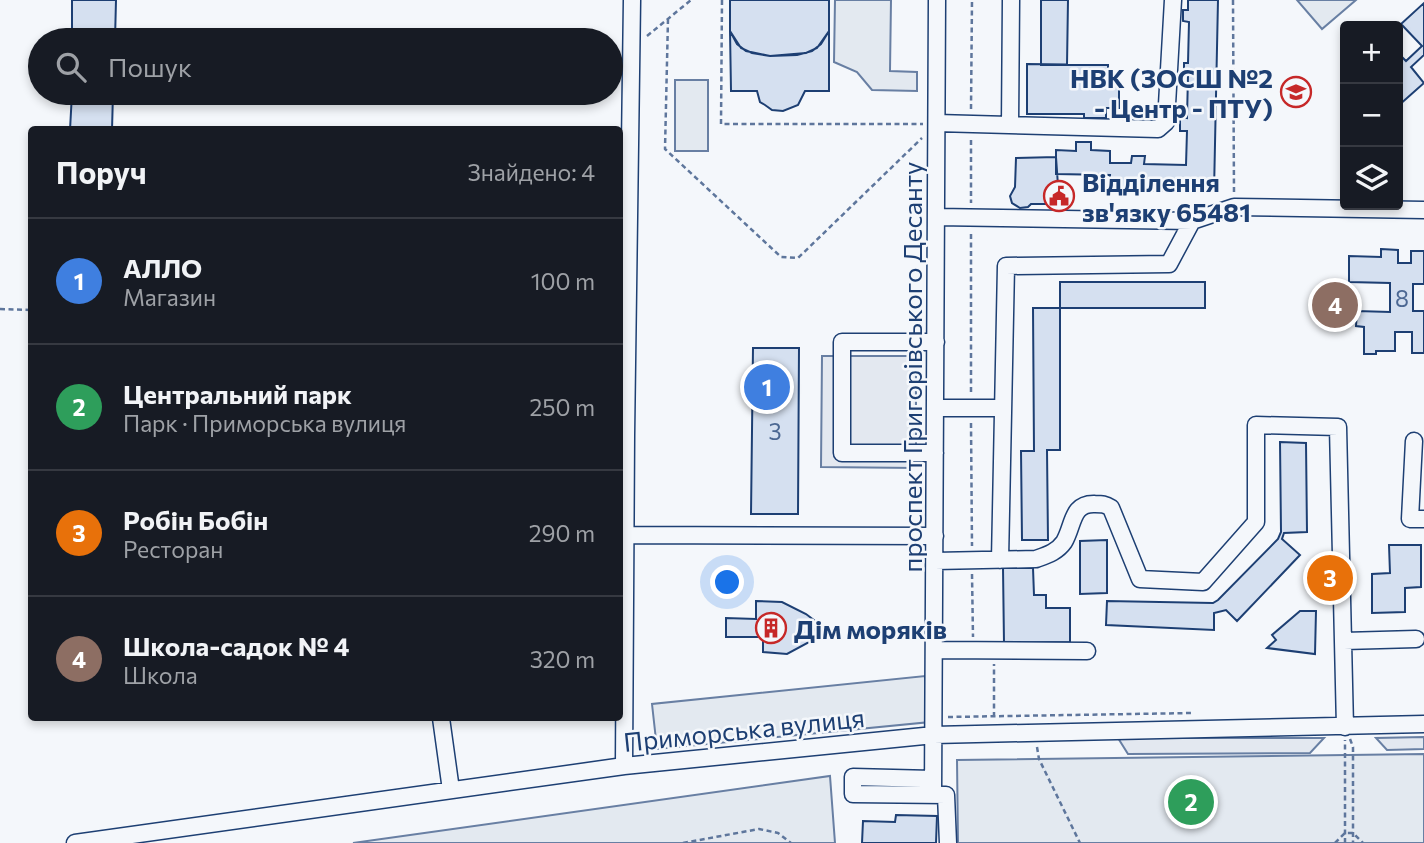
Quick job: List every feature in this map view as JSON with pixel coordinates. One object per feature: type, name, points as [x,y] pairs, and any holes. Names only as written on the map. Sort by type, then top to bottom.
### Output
[{"type":"street","points":[[624,766],[623,301],[632,0]]},
{"type":"street","name":"проспект Григорівського Десанту","points":[[937,0],[933,787],[946,795],[948,843]]},
{"type":"street","points":[[1010,125],[1011,0]]},
{"type":"street","points":[[937,124],[1158,129],[1166,122],[1173,0]]},
{"type":"street","points":[[937,217],[1192,221],[1234,207],[1424,210]]},
{"type":"street","points":[[1000,559],[1006,266],[1170,264],[1192,221]]},
{"type":"street","points":[[935,453],[842,453],[842,342],[936,342]]},
{"type":"street","points":[[936,408],[1003,408]]},
{"type":"street","points":[[934,561],[1036,559],[1051,554],[1063,544],[1079,507],[1085,503],[1105,504],[1111,508],[1140,579],[1202,582],[1256,522],[1256,425],[1338,427],[1345,727]]},
{"type":"street","points":[[1413,441],[1410,519],[1424,519]]},
{"type":"street","points":[[625,535],[935,536]]},
{"type":"street","points":[[1344,641],[1416,639]]},
{"type":"street","points":[[934,650],[1087,652]]},
{"type":"street","points":[[441,721],[451,790]]},
{"type":"street","name":"Приморська вулиця","points":[[75,843],[624,766],[934,735],[1424,724]]},
{"type":"path","points":[[631,49],[691,0]]},
{"type":"path","points":[[722,0],[721,124],[937,124]]},
{"type":"path","points":[[972,0],[973,650]]},
{"type":"path","points":[[1233,0],[1234,207]]},
{"type":"path","points":[[668,19],[665,149],[781,257],[798,258],[937,124]]},
{"type":"path","points":[[0,309],[28,310]]},
{"type":"path","points":[[994,650],[994,733]]},
{"type":"path","points":[[934,717],[1196,713]]},
{"type":"path","points":[[1345,727],[1345,843]]},
{"type":"path","points":[[1345,727],[1353,747],[1353,843]]},
{"type":"path","points":[[1035,733],[1039,759],[1080,843]]},
{"type":"path","points":[[683,843],[759,829],[778,833],[791,843]]},
{"type":"path","points":[[1335,843],[1345,833],[1353,833],[1363,843]]},
{"type":"shaded area","points":[[835,0],[891,0],[890,71],[917,72],[917,91],[872,90],[857,72],[834,62]]},
{"type":"shaded area","points":[[1297,0],[1356,0],[1322,29]]},
{"type":"shaded area","points":[[675,80],[708,80],[708,151],[675,151]]},
{"type":"shaded area","points":[[822,356],[916,356],[916,468],[821,467]]},
{"type":"shaded area","points":[[925,676],[930,722],[657,749],[652,704]]},
{"type":"shaded area","points":[[1424,737],[1424,749],[1387,750],[1376,738]]},
{"type":"shaded area","points":[[1118,738],[1324,738],[1310,753],[1128,754]]},
{"type":"shaded area","points":[[1424,754],[1424,843],[958,843],[957,760]]},
{"type":"shaded area","points":[[830,776],[835,843],[353,843]]},
{"type":"building","points":[[72,0],[116,0],[115,28],[72,28]]},
{"type":"building","points":[[730,0],[829,0],[829,31],[817,48],[806,53],[770,56],[752,53],[741,48],[730,31]]},
{"type":"building","points":[[1041,0],[1068,0],[1067,65],[1041,65]]},
{"type":"building","points":[[1188,0],[1218,0],[1214,192],[1109,190],[1110,175],[1056,174],[1056,150],[1076,151],[1076,142],[1091,142],[1091,150],[1110,151],[1110,163],[1131,163],[1132,156],[1145,156],[1144,164],[1186,165],[1187,131],[1180,131],[1180,117],[1187,118],[1188,75],[1184,75],[1184,63],[1188,63],[1189,22],[1183,21],[1183,10],[1188,10]]},
{"type":"building","points":[[1424,3],[1424,55],[1411,67],[1424,83],[1403,102],[1403,58],[1406,61],[1422,46],[1403,26],[1403,22]]},
{"type":"building","points":[[730,31],[737,44],[746,51],[770,56],[797,55],[812,51],[821,44],[829,31],[829,91],[805,91],[798,105],[783,111],[772,110],[760,102],[757,91],[731,91]]},
{"type":"building","points":[[1027,64],[1108,65],[1108,74],[1119,74],[1119,108],[1106,108],[1106,118],[1084,118],[1084,114],[1027,114]]},
{"type":"building","points":[[71,105],[113,105],[112,126],[70,126]]},
{"type":"building","points":[[1056,157],[1059,200],[1051,204],[1031,204],[1020,208],[1012,203],[1010,196],[1015,187],[1016,158]]},
{"type":"building","points":[[1381,249],[1398,250],[1398,263],[1411,263],[1411,251],[1424,251],[1424,284],[1413,284],[1413,311],[1424,311],[1424,353],[1412,353],[1412,332],[1395,332],[1395,351],[1364,354],[1364,327],[1356,326],[1357,311],[1390,312],[1390,283],[1349,282],[1349,256],[1381,257]]},
{"type":"building","points":[[1060,282],[1205,282],[1205,308],[1060,308]]},
{"type":"building","points":[[1033,308],[1060,308],[1060,450],[1047,450],[1048,540],[1022,540],[1021,451],[1034,451]]},
{"type":"building","points":[[753,348],[799,348],[798,514],[751,514]]},
{"type":"building","points":[[1280,442],[1306,443],[1307,532],[1284,533],[1282,539],[1300,555],[1237,621],[1226,610],[1214,613],[1214,630],[1106,625],[1107,601],[1213,603],[1278,539],[1281,532]]},
{"type":"building","points":[[1107,540],[1107,593],[1080,594],[1080,541]]},
{"type":"building","points":[[1389,545],[1421,545],[1421,587],[1405,588],[1405,612],[1372,613],[1372,574],[1390,573]]},
{"type":"building","points":[[1003,568],[1033,568],[1034,595],[1046,595],[1046,608],[1070,608],[1070,642],[1004,643]]},
{"type":"building","name":"Дім моряків","points":[[756,601],[782,602],[806,614],[819,624],[812,633],[813,640],[787,654],[763,652],[763,637],[726,637],[726,618],[756,619]]},
{"type":"building","points":[[1300,611],[1316,611],[1315,654],[1267,648],[1276,640],[1272,635]]},
{"type":"building","points":[[896,815],[937,816],[936,843],[862,843],[863,821],[895,822]]},
{"type":"place","name":"НВК (ЗОСШ №2 - Центр - ПТУ)","points":[[1296,92]]},
{"type":"place","name":"Відділення зв'язку 65481","points":[[1059,196]]},
{"type":"place","name":"Школа-садок № 4","points":[[1335,305]]},
{"type":"place","name":"АЛЛО","points":[[767,387]]},
{"type":"place","name":"Робін Бобін","points":[[1330,578]]},
{"type":"place","name":"Дім моряків","points":[[771,628]]},
{"type":"place","name":"Центральний парк","points":[[1191,802]]}]
